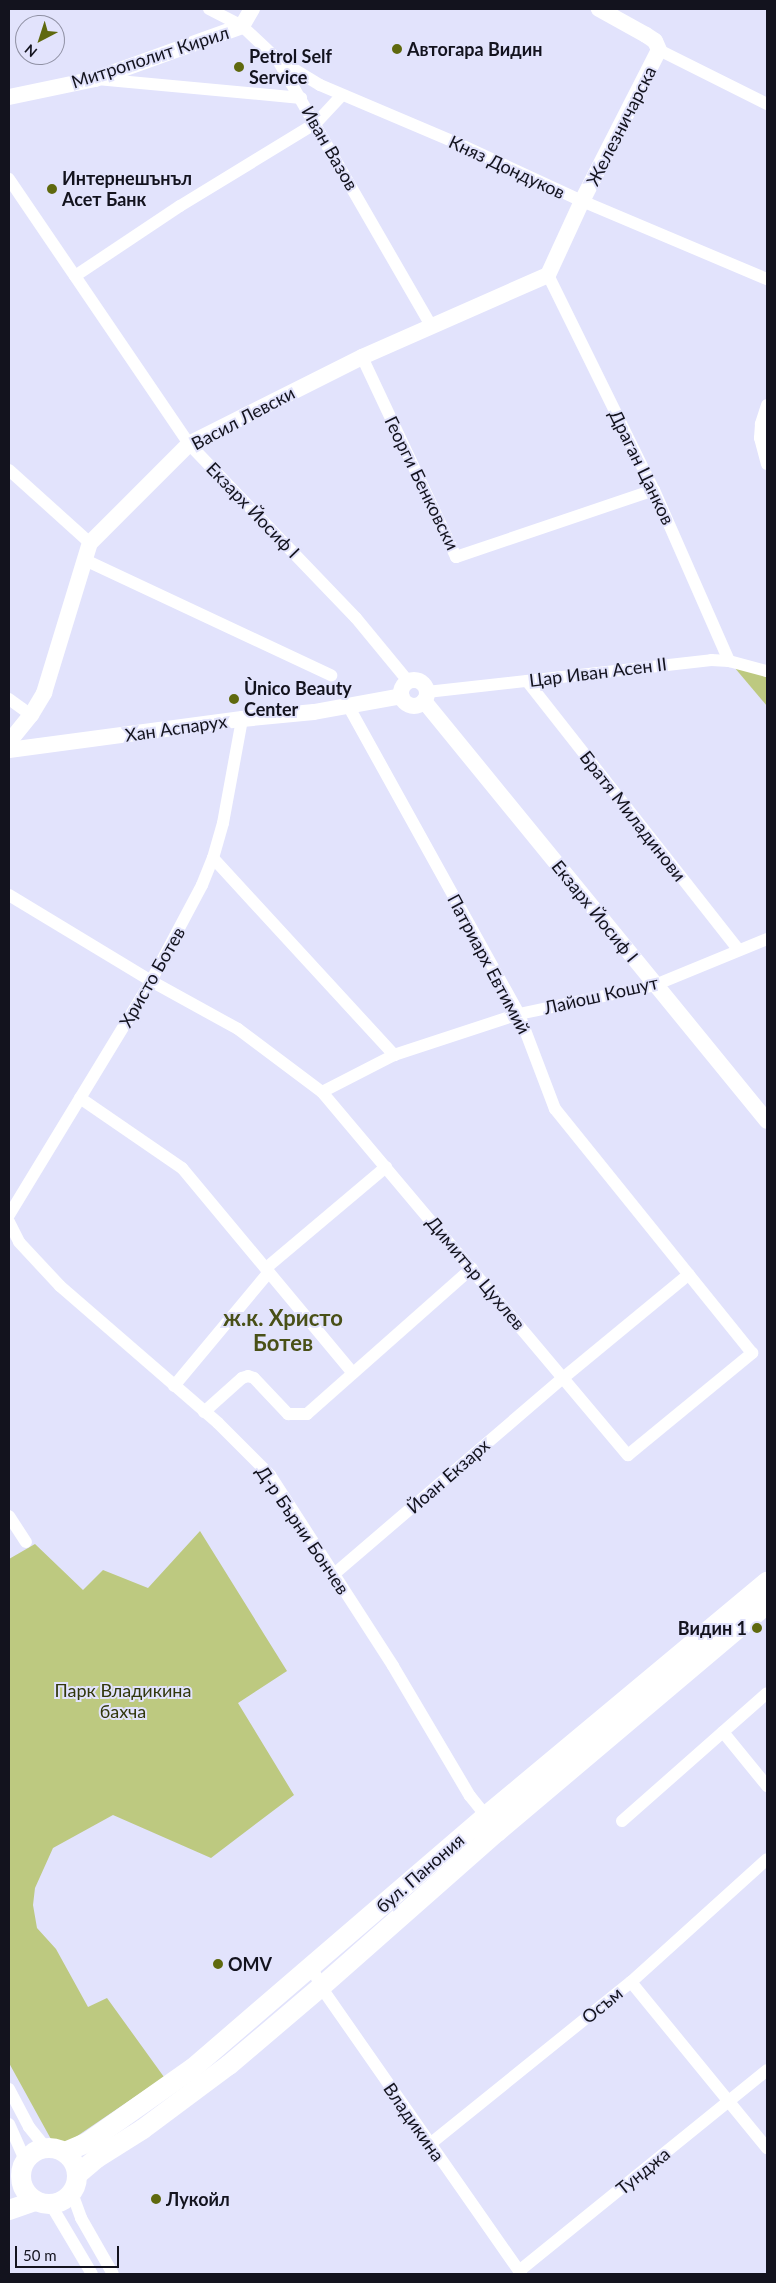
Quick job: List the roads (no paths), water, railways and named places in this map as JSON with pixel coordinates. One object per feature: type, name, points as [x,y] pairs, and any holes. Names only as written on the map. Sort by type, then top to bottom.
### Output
[{"type":"main road","name":"бул. Панония","points":[[18,2175],[34,2152],[56,2150],[88,2142],[193,2068],[486,1816],[767,1582]]},
{"type":"main road","name":"бул. Панония","points":[[9,2210],[64,2200],[97,2158],[194,2092],[321,1987],[497,1832],[767,1604]]},
{"type":"main road","points":[[56,2150],[75,2164],[75,2184]]},
{"type":"main road","points":[[18,2175],[25,2191],[43,2203]]},
{"type":"street","name":"Княз Дондуков","points":[[209,9],[242,26],[277,59],[304,78],[459,144],[582,201],[767,279]]},
{"type":"street","name":"Митрополит Кирил","points":[[9,97],[95,79],[242,26],[252,9]]},
{"type":"street","name":"Железничарска","points":[[599,9],[655,41],[659,50],[767,104]]},
{"type":"street","name":"Железничарска","points":[[582,201],[659,50]]},
{"type":"street","name":"Княз Дондуков","points":[[277,59],[301,98]]},
{"type":"street","name":"Иван Вазов","points":[[95,79],[301,98],[431,326]]},
{"type":"street","points":[[75,276],[180,206],[316,123],[342,95]]},
{"type":"street","name":"Екзарх Йосиф I","points":[[9,179],[190,444],[356,618],[408,681]]},
{"type":"street","points":[[548,275],[582,201]]},
{"type":"street","name":"Васил Левски","points":[[90,543],[190,444],[362,358],[548,275]]},
{"type":"street","name":"Драган Цанков","points":[[548,275],[654,490],[729,661]]},
{"type":"street","name":"Георги Бенковски","points":[[362,358],[456,557],[654,490]]},
{"type":"street","points":[[767,405],[761,424],[760,438],[767,464]]},
{"type":"street","points":[[9,470],[90,543],[51,675],[31,715],[9,742]]},
{"type":"street","points":[[86,560],[331,675]]},
{"type":"street","name":"Цар Иван Асен II","points":[[426,696],[527,681],[682,662],[729,661],[767,671]]},
{"type":"street","points":[[408,681],[421,682],[426,696],[418,705],[410,705],[402,696],[402,688],[408,681]]},
{"type":"street","name":"Братя Миладинови","points":[[527,681],[739,950]]},
{"type":"street","name":"Хан Аспарух","points":[[9,750],[348,706],[402,696]]},
{"type":"street","name":"Екзарх Йосиф I","points":[[426,696],[655,985],[767,1121]]},
{"type":"street","points":[[9,699],[31,715]]},
{"type":"street","name":"Патриарх Евтимий","points":[[348,706],[519,1014],[556,1108],[752,1353],[628,1455]]},
{"type":"street","name":"Христо Ботев","points":[[9,1214],[151,982],[186,919],[213,858],[230,789],[242,719]]},
{"type":"street","points":[[213,858],[394,1055]]},
{"type":"street","points":[[9,895],[151,982]]},
{"type":"street","name":"Лайош Кошут","points":[[322,1092],[394,1055],[519,1014],[655,985],[767,939]]},
{"type":"street","name":"Димитър Цухлев","points":[[151,982],[238,1029],[322,1092],[628,1455]]},
{"type":"street","points":[[80,1098],[182,1168],[353,1373]]},
{"type":"street","points":[[174,1386],[267,1270],[386,1167]]},
{"type":"street","name":"Д-р Бърни Бончев","points":[[9,1222],[19,1242],[60,1286],[204,1412],[270,1474],[393,1666],[470,1796],[486,1816]]},
{"type":"street","points":[[204,1412],[242,1378],[248,1376],[254,1378],[288,1414],[307,1414],[472,1268]]},
{"type":"street","name":"Йоан Екзарх","points":[[333,1575],[563,1378],[689,1274]]},
{"type":"street","points":[[9,1516],[26,1542]]},
{"type":"street","points":[[622,1821],[767,1693]]},
{"type":"street","points":[[723,1732],[767,1786]]},
{"type":"street","name":"Осъм","points":[[430,2144],[631,1982],[767,1859]]},
{"type":"street","name":"Владикина","points":[[312,1967],[321,1987],[520,2273]]},
{"type":"street","points":[[631,1982],[767,2148]]},
{"type":"street","name":"Тунджа","points":[[520,2273],[767,2070]]},
{"type":"street","points":[[9,2089],[29,2127],[56,2150]]},
{"type":"street","points":[[9,2124],[18,2175]]},
{"type":"street","points":[[75,2184],[81,2218],[113,2274]]},
{"type":"street","points":[[43,2203],[92,2274]]},
{"type":"place","name":"Автогара Видин","points":[[397,49]]},
{"type":"place","name":"Petrol Self Service","points":[[239,67]]},
{"type":"place","name":"Интернешънъл Асет Банк","points":[[52,189]]},
{"type":"place","name":"Ùnico Beauty Center","points":[[234,699]]},
{"type":"place","name":"Видин 1","points":[[757,1628]]},
{"type":"place","name":"OMV","points":[[218,1964]]},
{"type":"place","name":"Лукойл","points":[[156,2199]]},
{"type":"district","name":"ж.к. Христо Ботев","points":[[283,1330]]},
{"type":"park label","name":"Парк Владикина бахча","points":[[123,1701]]}]
